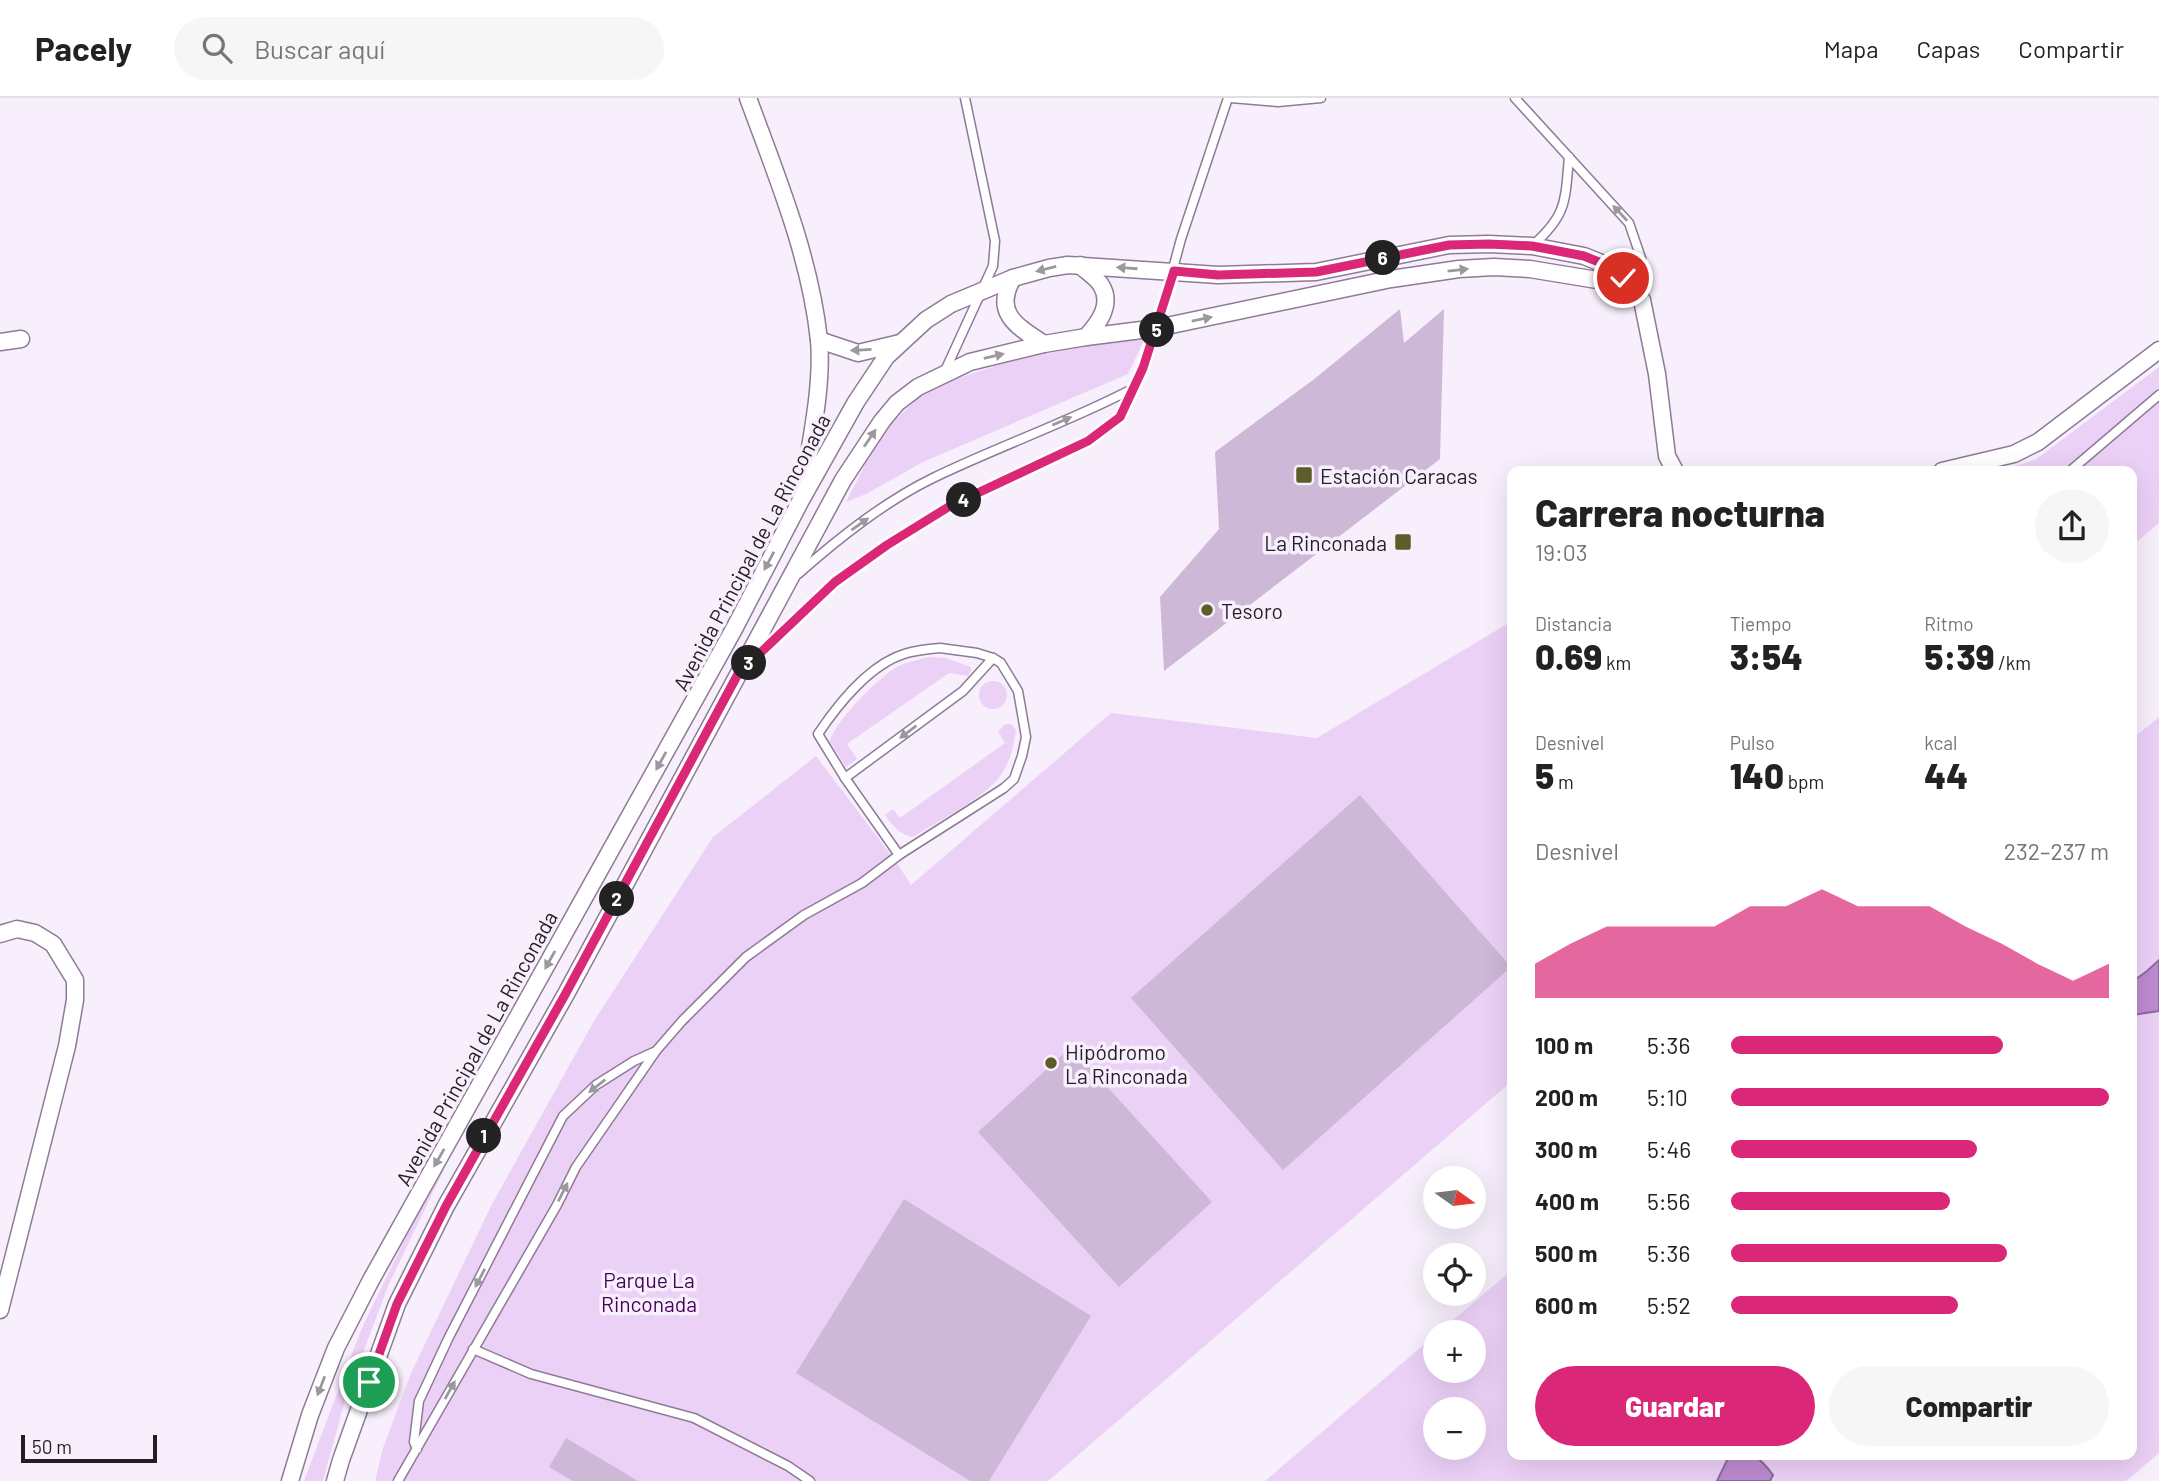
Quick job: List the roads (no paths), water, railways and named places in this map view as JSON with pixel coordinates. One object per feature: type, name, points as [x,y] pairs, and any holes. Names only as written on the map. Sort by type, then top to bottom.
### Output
[{"type":"street","points":[[748,98],[803,254],[819,340],[814,421],[801,500]]},
{"type":"street","name":"Avenida Principal de La Rinconada","points":[[290,1481],[310,1416],[336,1349],[371,1280],[734,629],[856,402],[886,357],[926,320],[951,304],[983,290],[1049,268],[1080,265],[1218,275],[1316,272],[1449,245],[1532,246],[1584,256],[1604,264],[1623,278],[1642,300]]},
{"type":"street","points":[[1080,265],[1101,284],[1105,295],[1105,308],[1099,322],[1086,337]]},
{"type":"street","points":[[335,1481],[397,1304],[446,1206],[572,982],[843,480],[882,421],[897,403],[918,387],[970,362],[1044,345],[1157,328],[1391,279],[1459,269],[1494,267],[1530,270],[1603,281],[1642,300],[1657,374],[1667,456],[1672,466]]},
{"type":"street","points":[[1013,278],[1007,289],[1005,305],[1011,318],[1044,345]]},
{"type":"street","points":[[0,342],[22,339]]},
{"type":"street","points":[[819,340],[858,353],[904,342]]},
{"type":"street","points":[[1963,466],[2014,454],[2038,442],[2159,350]]},
{"type":"street","points":[[0,934],[17,929],[35,933],[52,944],[75,979],[75,1000],[67,1046],[0,1310]]},
{"type":"lane","points":[[944,373],[993,266],[995,241],[965,98]]},
{"type":"lane","points":[[738,674],[835,582],[887,545],[950,506],[1088,441],[1120,417],[1143,368],[1157,328],[1181,239],[1230,98],[1278,102],[1321,98]]},
{"type":"lane","points":[[1515,98],[1629,223],[1641,258],[1642,300]]},
{"type":"lane","points":[[1532,246],[1550,230],[1565,205],[1569,157]]},
{"type":"lane","points":[[788,583],[834,542],[931,479],[1134,388]]},
{"type":"lane","points":[[2076,466],[2159,395]]},
{"type":"lane","points":[[398,1481],[557,1205],[576,1167],[656,1051],[682,1021],[747,957],[804,915],[862,883],[899,855],[1014,779],[1026,737],[1018,691],[1001,663],[993,658],[948,649],[906,653],[892,659],[862,682],[832,712],[818,734],[899,855]]},
{"type":"lane","points":[[845,778],[963,691],[993,658]]},
{"type":"lane","points":[[417,1449],[414,1442],[419,1401],[449,1337],[564,1116],[596,1085],[634,1061],[656,1051]]},
{"type":"lane","points":[[473,1349],[531,1374],[694,1418],[788,1466],[810,1481]]},
{"type":"place","name":"Estación Caracas","points":[[1304,475]]},
{"type":"place","name":"La Rinconada","points":[[1403,542]]},
{"type":"place","name":"Tesoro","points":[[1207,610]]},
{"type":"place","name":"Hipódromo La Rinconada","points":[[1051,1063]]},
{"type":"park label","name":"Parque La Rinconada","points":[[649,1291]]}]
